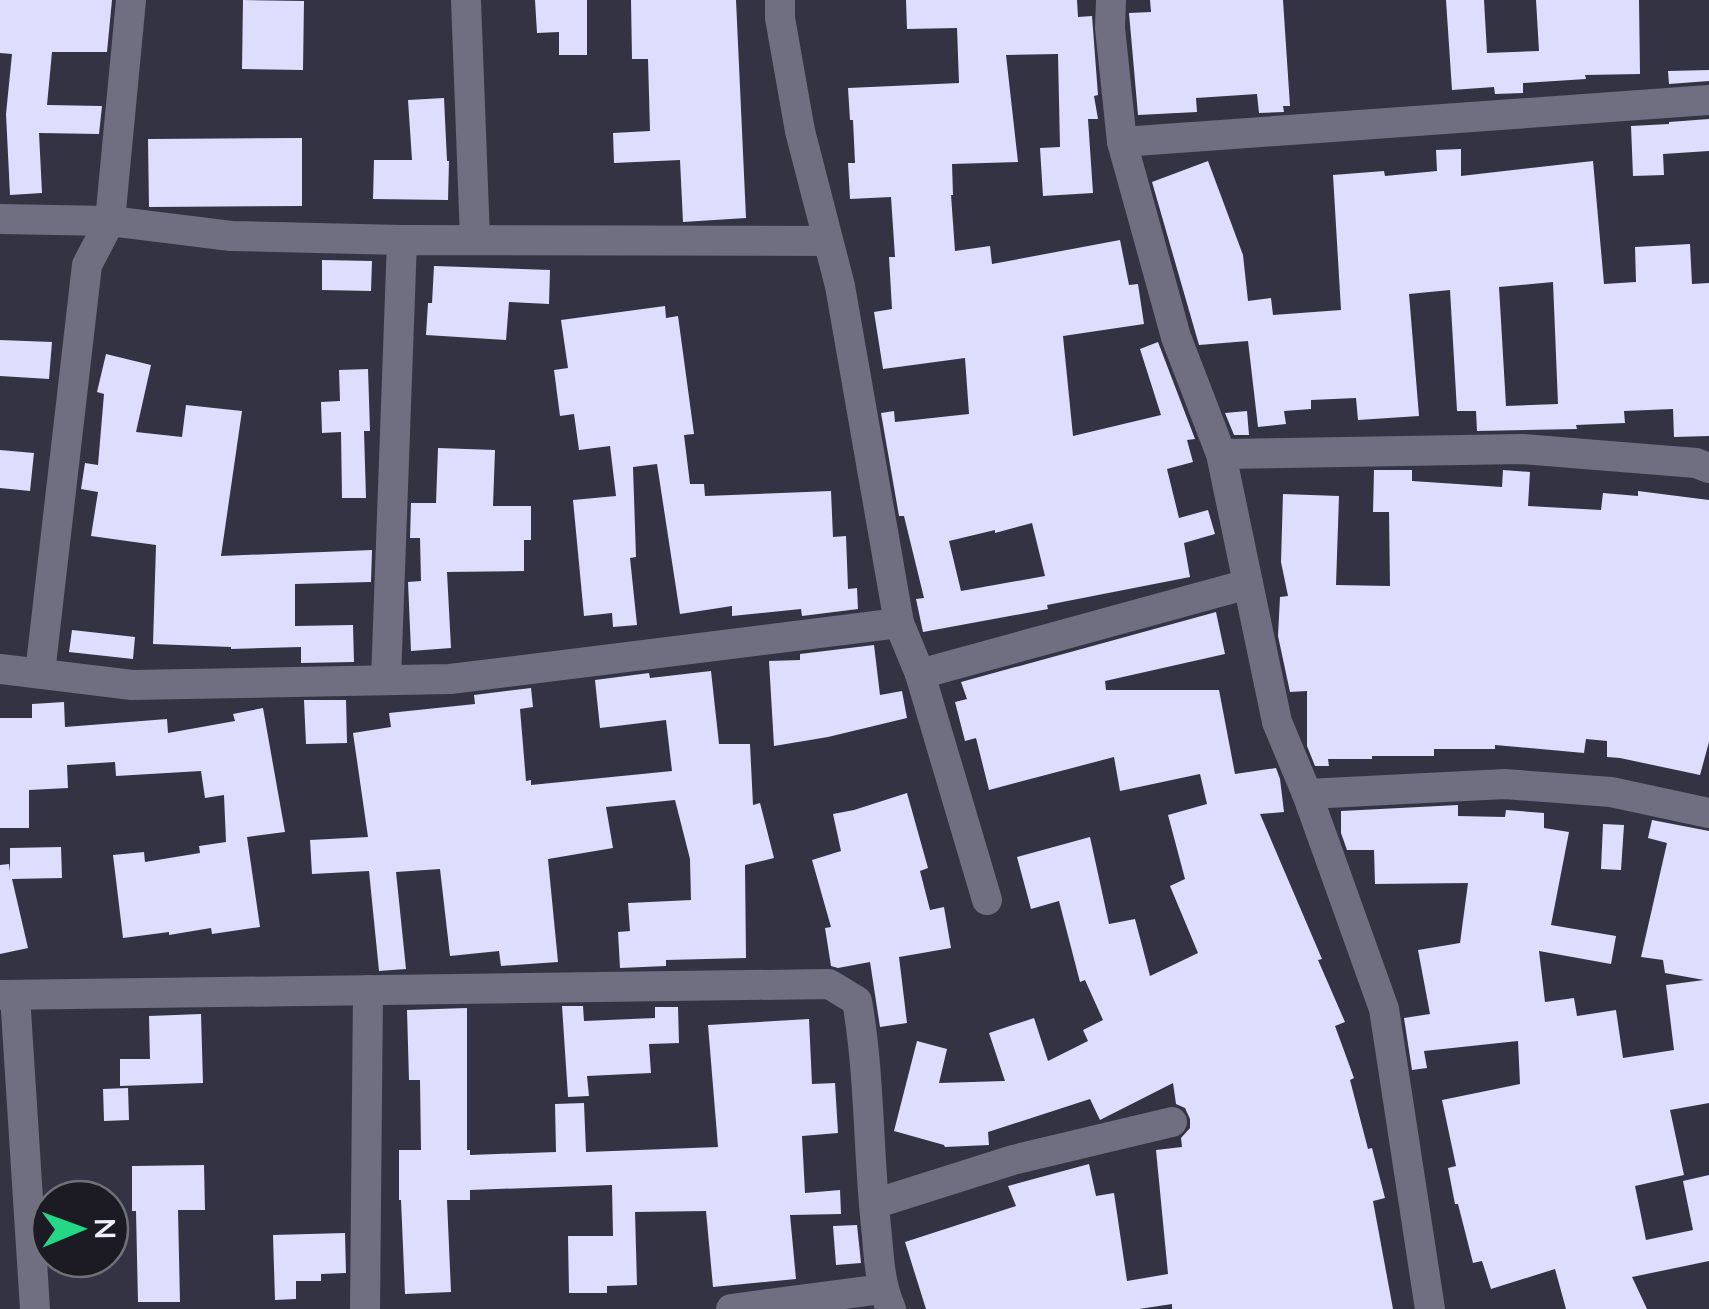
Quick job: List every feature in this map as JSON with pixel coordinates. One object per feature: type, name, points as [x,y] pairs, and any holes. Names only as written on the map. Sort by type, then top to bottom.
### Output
[{"type":"street","points":[[40,673],[87,265],[110,221],[131,0]]},
{"type":"street","points":[[466,0],[474,240]]},
{"type":"street","points":[[780,0],[800,131],[840,286],[899,623],[920,674],[987,900]]},
{"type":"street","points":[[1111,0],[1110,28],[1122,142],[1176,337],[1221,454],[1276,722],[1307,794],[1384,1009],[1430,1309]]},
{"type":"street","points":[[1122,142],[1709,100]]},
{"type":"street","points":[[0,220],[110,221],[231,236],[828,241]]},
{"type":"street","points":[[386,680],[402,240]]},
{"type":"street","points":[[1221,454],[1522,450],[1696,463],[1709,468]]},
{"type":"street","points":[[920,674],[1248,584]]},
{"type":"street","points":[[0,668],[132,684],[450,678],[899,623]]},
{"type":"street","points":[[1307,794],[1506,784],[1612,792],[1709,813]]},
{"type":"street","points":[[35,1309],[8,995],[829,984],[857,1001],[866,1049],[874,1204],[887,1299],[731,1309]]},
{"type":"street","points":[[366,1309],[368,990]]},
{"type":"street","points":[[874,1204],[1013,1160],[1172,1122]]},
{"type":"building","points":[[0,0],[112,0],[107,52],[52,52],[47,105],[102,106],[99,134],[39,133],[42,193],[10,195],[6,114],[12,54],[0,53]]},
{"type":"building","points":[[243,0],[304,1],[303,70],[242,69]]},
{"type":"building","points":[[535,0],[587,0],[587,55],[559,55],[559,32],[537,33]]},
{"type":"building","points":[[631,0],[736,0],[746,218],[683,222],[680,160],[614,163],[613,133],[650,131],[648,59],[632,59]]},
{"type":"building","points":[[906,0],[1077,0],[1078,17],[1092,16],[1098,95],[1094,96],[1098,119],[1088,119],[1093,193],[1043,196],[1040,148],[1060,147],[1058,54],[1006,55],[1018,162],[952,164],[955,251],[990,246],[992,264],[1120,240],[1129,285],[1138,284],[1144,324],[1063,336],[1073,436],[1161,415],[1140,349],[1158,342],[1195,439],[1187,440],[1193,462],[1167,469],[1179,518],[1208,510],[1215,534],[1184,543],[1190,577],[923,632],[916,599],[924,598],[904,516],[899,516],[881,413],[894,411],[895,422],[969,414],[965,358],[883,369],[874,312],[892,309],[889,257],[895,257],[891,197],[850,199],[848,163],[855,163],[848,88],[959,83],[957,28],[907,29]],"holes":[[[1032,523],[1045,576],[961,591],[949,541]]]},
{"type":"building","points":[[1150,0],[1283,0],[1290,106],[1283,106],[1284,112],[1259,113],[1257,94],[1196,98],[1197,112],[1138,115],[1129,13],[1151,12]]},
{"type":"building","points":[[1446,0],[1484,0],[1487,53],[1539,51],[1536,0],[1639,0],[1640,74],[1585,75],[1586,79],[1523,83],[1523,93],[1495,94],[1494,87],[1452,90]]},
{"type":"building","points":[[1709,70],[1709,81],[1669,84],[1668,71]]},
{"type":"building","points":[[444,98],[448,200],[373,199],[374,160],[412,160],[408,100]]},
{"type":"building","points":[[1709,119],[1709,151],[1663,154],[1664,175],[1633,176],[1631,126]]},
{"type":"building","points":[[302,138],[302,206],[149,207],[148,139]]},
{"type":"building","points":[[1461,149],[1461,176],[1593,161],[1604,284],[1636,282],[1635,247],[1690,244],[1692,284],[1709,283],[1709,436],[1674,437],[1673,409],[1624,411],[1625,423],[1576,425],[1577,429],[1477,431],[1476,411],[1457,411],[1450,290],[1409,294],[1419,416],[1358,420],[1356,398],[1311,400],[1311,409],[1284,411],[1286,424],[1258,427],[1248,341],[1199,345],[1152,182],[1208,161],[1243,255],[1248,301],[1271,298],[1273,315],[1341,310],[1333,175],[1437,171],[1436,150]],"holes":[[[1553,282],[1558,404],[1506,406],[1499,287]]]},
{"type":"building","points":[[322,260],[372,261],[371,291],[322,290]]},
{"type":"building","points":[[434,266],[550,270],[549,304],[509,302],[506,340],[426,335]]},
{"type":"building","points":[[665,306],[666,318],[678,316],[694,434],[684,435],[690,484],[704,484],[705,496],[831,491],[833,537],[846,536],[848,589],[857,588],[858,609],[802,616],[801,609],[732,616],[732,606],[680,614],[657,464],[633,467],[636,557],[630,558],[637,625],[613,627],[612,613],[584,616],[573,500],[616,496],[610,446],[579,450],[574,414],[560,416],[554,370],[568,368],[561,320]]},
{"type":"building","points":[[0,340],[52,342],[49,379],[0,376]]},
{"type":"building","points":[[106,354],[151,365],[136,432],[182,437],[186,405],[242,411],[221,556],[372,550],[371,582],[295,584],[295,626],[353,625],[354,662],[301,663],[301,647],[231,649],[153,644],[156,545],[91,536],[98,492],[81,489],[85,463],[98,465],[104,394],[97,392]]},
{"type":"building","points":[[368,369],[370,431],[364,431],[366,498],[342,498],[341,432],[322,433],[321,402],[340,401],[339,370]]},
{"type":"building","points":[[1247,411],[1249,435],[1234,435],[1225,413]]},
{"type":"building","points":[[438,448],[495,450],[493,506],[531,506],[531,540],[524,540],[524,571],[447,572],[451,648],[411,651],[408,582],[421,581],[420,538],[410,538],[411,503],[436,503]]},
{"type":"building","points":[[0,450],[34,453],[30,491],[0,488]]},
{"type":"building","points":[[1374,470],[1412,470],[1412,481],[1502,487],[1503,470],[1530,472],[1528,506],[1601,510],[1603,493],[1638,496],[1638,491],[1709,500],[1709,742],[1700,775],[1607,757],[1607,741],[1586,739],[1584,753],[1495,745],[1495,749],[1434,749],[1434,756],[1328,759],[1329,766],[1315,766],[1307,746],[1307,691],[1290,692],[1278,636],[1280,597],[1288,596],[1281,562],[1283,494],[1339,496],[1336,585],[1390,586],[1389,512],[1373,512]]},
{"type":"building","points":[[1216,612],[1225,654],[1105,681],[1106,690],[1219,690],[1235,774],[1276,768],[1284,812],[1260,814],[1345,1022],[1335,1026],[1354,1078],[1350,1080],[1385,1198],[1373,1201],[1393,1309],[1172,1309],[1172,1304],[1139,1309],[926,1309],[905,1242],[1016,1206],[1008,1186],[1089,1164],[1096,1196],[1114,1193],[1127,1281],[1168,1274],[1156,1150],[1182,1147],[1181,1138],[1190,1128],[1185,1108],[1176,1104],[1173,1083],[1100,1120],[1090,1099],[988,1132],[989,1145],[945,1147],[894,1131],[917,1041],[947,1049],[939,1083],[1005,1081],[989,1033],[1034,1018],[1048,1061],[1088,1041],[1083,1030],[1103,1020],[1085,980],[1080,982],[1059,901],[1031,909],[1017,857],[1090,837],[1109,924],[1135,919],[1150,976],[1198,953],[1170,886],[1185,879],[1168,815],[1207,804],[1200,774],[1120,791],[1114,757],[989,790],[976,738],[965,741],[955,702],[967,699],[961,682]]},
{"type":"building","points":[[72,630],[135,637],[133,659],[69,652]]},
{"type":"building","points":[[874,645],[880,695],[902,691],[907,718],[774,746],[769,661],[800,660],[800,654]]},
{"type":"building","points":[[711,671],[719,744],[750,744],[753,805],[760,803],[774,858],[745,865],[746,958],[666,960],[666,966],[620,968],[618,932],[630,931],[628,903],[691,900],[690,859],[675,800],[606,807],[613,848],[548,859],[558,962],[501,966],[499,951],[450,956],[440,869],[396,872],[406,969],[379,971],[369,871],[312,874],[310,840],[368,837],[353,733],[391,727],[389,713],[475,704],[474,695],[531,688],[533,707],[520,709],[526,781],[531,780],[531,785],[672,771],[666,720],[600,728],[595,680]]},
{"type":"building","points":[[304,700],[346,700],[347,743],[306,744]]},
{"type":"building","points":[[64,702],[65,727],[167,719],[168,733],[235,721],[233,714],[263,708],[285,832],[247,837],[260,927],[212,934],[211,928],[123,938],[113,855],[144,852],[145,862],[200,853],[199,846],[226,842],[224,795],[205,798],[201,771],[116,776],[115,762],[67,765],[68,788],[29,790],[29,828],[0,828],[0,718],[32,718],[32,704]]},
{"type":"building","points":[[907,793],[928,868],[920,871],[930,910],[944,907],[951,948],[899,957],[907,1023],[880,1027],[870,962],[831,966],[825,928],[831,927],[812,860],[841,851],[833,814]]},
{"type":"building","points":[[1458,805],[1458,816],[1505,817],[1506,810],[1544,813],[1544,828],[1569,832],[1551,925],[1616,936],[1611,964],[1539,951],[1545,1002],[1574,998],[1577,1016],[1616,1010],[1623,1058],[1674,1050],[1666,985],[1704,980],[1665,973],[1663,960],[1641,957],[1667,843],[1648,838],[1652,820],[1709,831],[1709,1103],[1670,1110],[1684,1175],[1635,1186],[1646,1240],[1693,1230],[1683,1181],[1709,1175],[1709,1261],[1632,1277],[1647,1309],[1566,1309],[1555,1269],[1491,1289],[1482,1261],[1473,1263],[1448,1168],[1456,1166],[1442,1100],[1520,1084],[1518,1041],[1424,1051],[1427,1068],[1412,1070],[1404,1018],[1430,1014],[1418,950],[1460,943],[1468,883],[1375,884],[1374,850],[1347,850],[1341,833],[1341,811]]},
{"type":"building","points":[[1603,824],[1624,825],[1621,870],[1601,869]]},
{"type":"building","points":[[61,847],[62,878],[12,879],[28,948],[0,954],[0,865],[9,864],[10,872],[10,848]]},
{"type":"building","points":[[562,1006],[583,1006],[584,1021],[655,1018],[655,1007],[678,1007],[679,1043],[649,1044],[651,1073],[587,1076],[589,1096],[568,1097]]},
{"type":"building","points":[[467,1008],[470,1155],[556,1152],[555,1104],[584,1103],[586,1152],[718,1147],[708,1025],[809,1019],[812,1084],[835,1083],[838,1133],[802,1136],[805,1193],[840,1190],[841,1214],[790,1215],[796,1279],[713,1287],[706,1211],[635,1212],[637,1285],[607,1286],[607,1293],[569,1293],[568,1236],[613,1236],[612,1185],[470,1190],[470,1200],[447,1200],[451,1292],[405,1294],[399,1150],[421,1150],[420,1080],[409,1080],[407,1010]]},
{"type":"building","points":[[201,1014],[203,1083],[120,1086],[120,1059],[150,1059],[149,1016]]},
{"type":"building","points":[[128,1088],[129,1120],[104,1121],[103,1089]]},
{"type":"building","points":[[204,1165],[205,1210],[178,1210],[180,1302],[138,1302],[132,1166]]},
{"type":"building","points":[[857,1225],[861,1263],[836,1265],[833,1226]]},
{"type":"building","points":[[345,1233],[346,1273],[321,1274],[321,1281],[296,1281],[296,1299],[275,1300],[273,1235]]}]
